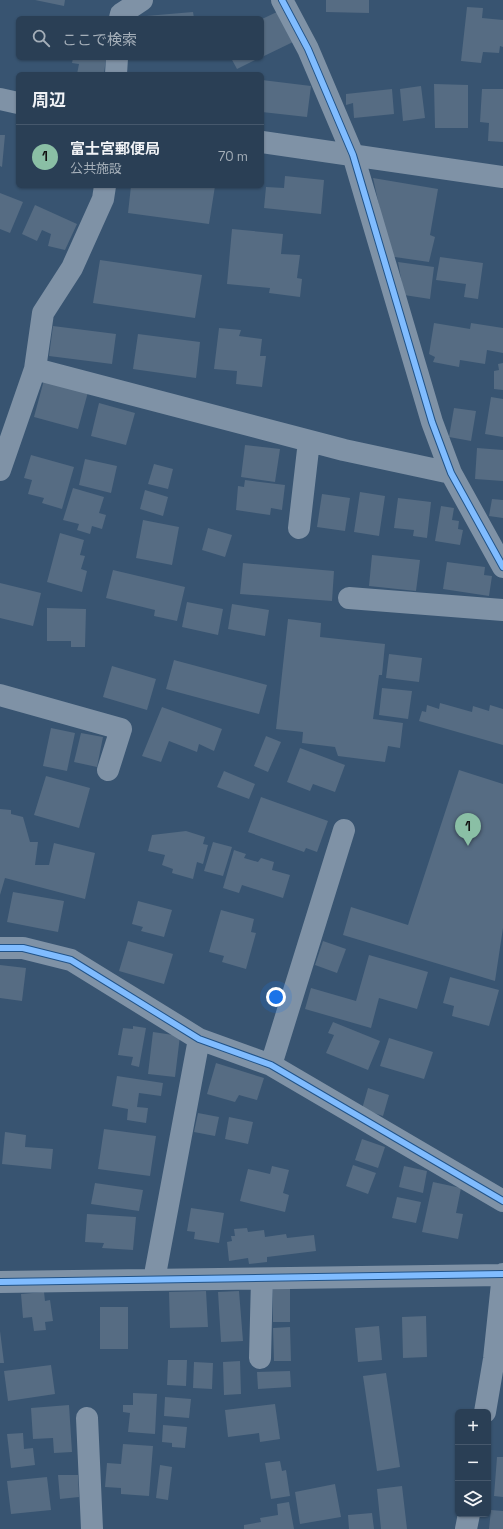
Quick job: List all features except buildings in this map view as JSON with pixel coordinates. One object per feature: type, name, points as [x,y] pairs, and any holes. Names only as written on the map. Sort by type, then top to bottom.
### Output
[{"type":"street","points":[[120,16],[121,14],[142,0]]},
{"type":"street","points":[[282,0],[308,49],[353,155],[432,422],[451,473],[503,567]]},
{"type":"street","points":[[116,72],[117,60]]},
{"type":"street","points":[[0,99],[16,103]]},
{"type":"street","points":[[264,142],[503,177]]},
{"type":"street","points":[[0,470],[35,369],[43,313],[72,268],[104,199],[105,188]]},
{"type":"street","points":[[35,369],[309,441],[451,473]]},
{"type":"street","points":[[299,528],[309,441]]},
{"type":"street","points":[[349,598],[503,610]]},
{"type":"street","points":[[0,695],[120,729],[108,770]]},
{"type":"street","points":[[271,1065],[344,830]]},
{"type":"street","points":[[0,948],[23,948],[71,960],[199,1039],[271,1065],[503,1201]]},
{"type":"street","points":[[154,1280],[199,1039]]},
{"type":"street","points":[[0,1282],[503,1275],[498,1358],[486,1409]]},
{"type":"street","points":[[260,1358],[262,1279]]},
{"type":"street","points":[[87,1418],[92,1529]]},
{"type":"street","points":[[466,1529],[468,1517]]},
{"type":"cycle path","points":[[282,0],[308,49],[353,155],[432,422],[451,473],[503,567]]},
{"type":"cycle path","points":[[0,948],[23,948],[71,960],[199,1039],[271,1065],[503,1201]]},
{"type":"cycle path","points":[[0,1282],[503,1274]]},
{"type":"place","name":"富士宮郵便局","points":[[468,846]]}]
